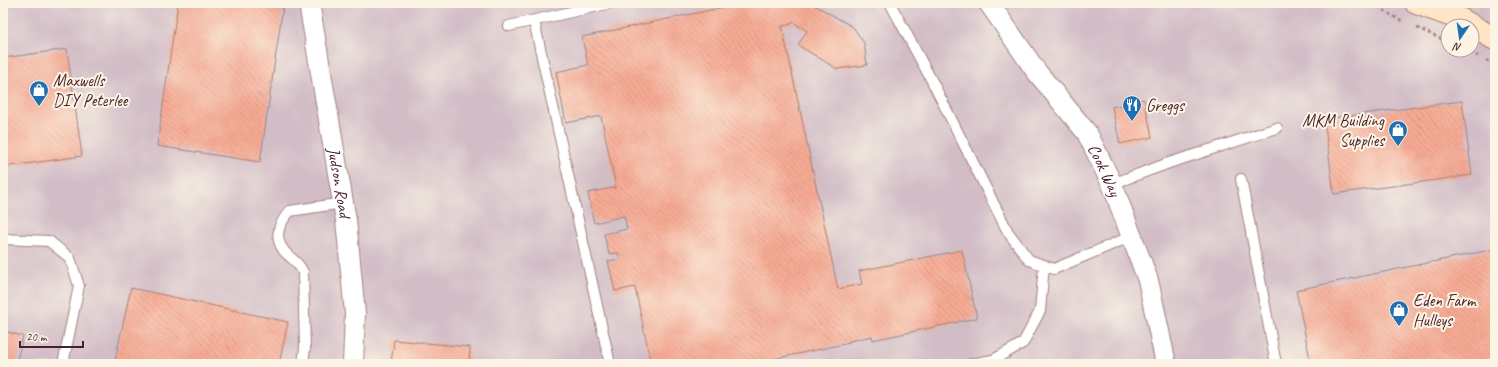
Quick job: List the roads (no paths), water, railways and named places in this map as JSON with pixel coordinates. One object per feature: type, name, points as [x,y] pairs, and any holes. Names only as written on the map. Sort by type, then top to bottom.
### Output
[{"type":"street","name":"Judson Road","points":[[309,3],[344,203],[355,314],[353,364]]},
{"type":"street","name":"Cook Way","points":[[989,3],[1036,71],[1087,133],[1112,184],[1148,280],[1166,364]]},
{"type":"street","points":[[1416,3],[1459,11],[1495,39]]},
{"type":"lane","points":[[509,26],[611,3]]},
{"type":"lane","points":[[890,3],[932,81],[1008,232],[1029,260],[1054,269],[1132,236]]},
{"type":"lane","points":[[534,20],[610,364]]},
{"type":"lane","points":[[1112,184],[1168,163],[1277,128]]},
{"type":"lane","points":[[1241,179],[1276,364]]},
{"type":"lane","points":[[303,364],[303,272],[300,265],[284,251],[278,238],[278,227],[290,211],[344,203]]},
{"type":"lane","points":[[3,239],[49,241],[70,258],[79,286],[63,364]]},
{"type":"lane","points":[[971,364],[993,360],[1023,343],[1040,311],[1044,265]]},
{"type":"place","name":"Maxwells DIY Peterlee","points":[[39,107]]},
{"type":"place","name":"Greggs","points":[[1132,122]]},
{"type":"place","name":"MKM Building Supplies","points":[[1398,147]]},
{"type":"place","name":"Eden Farm Hulleys","points":[[1399,327]]}]
